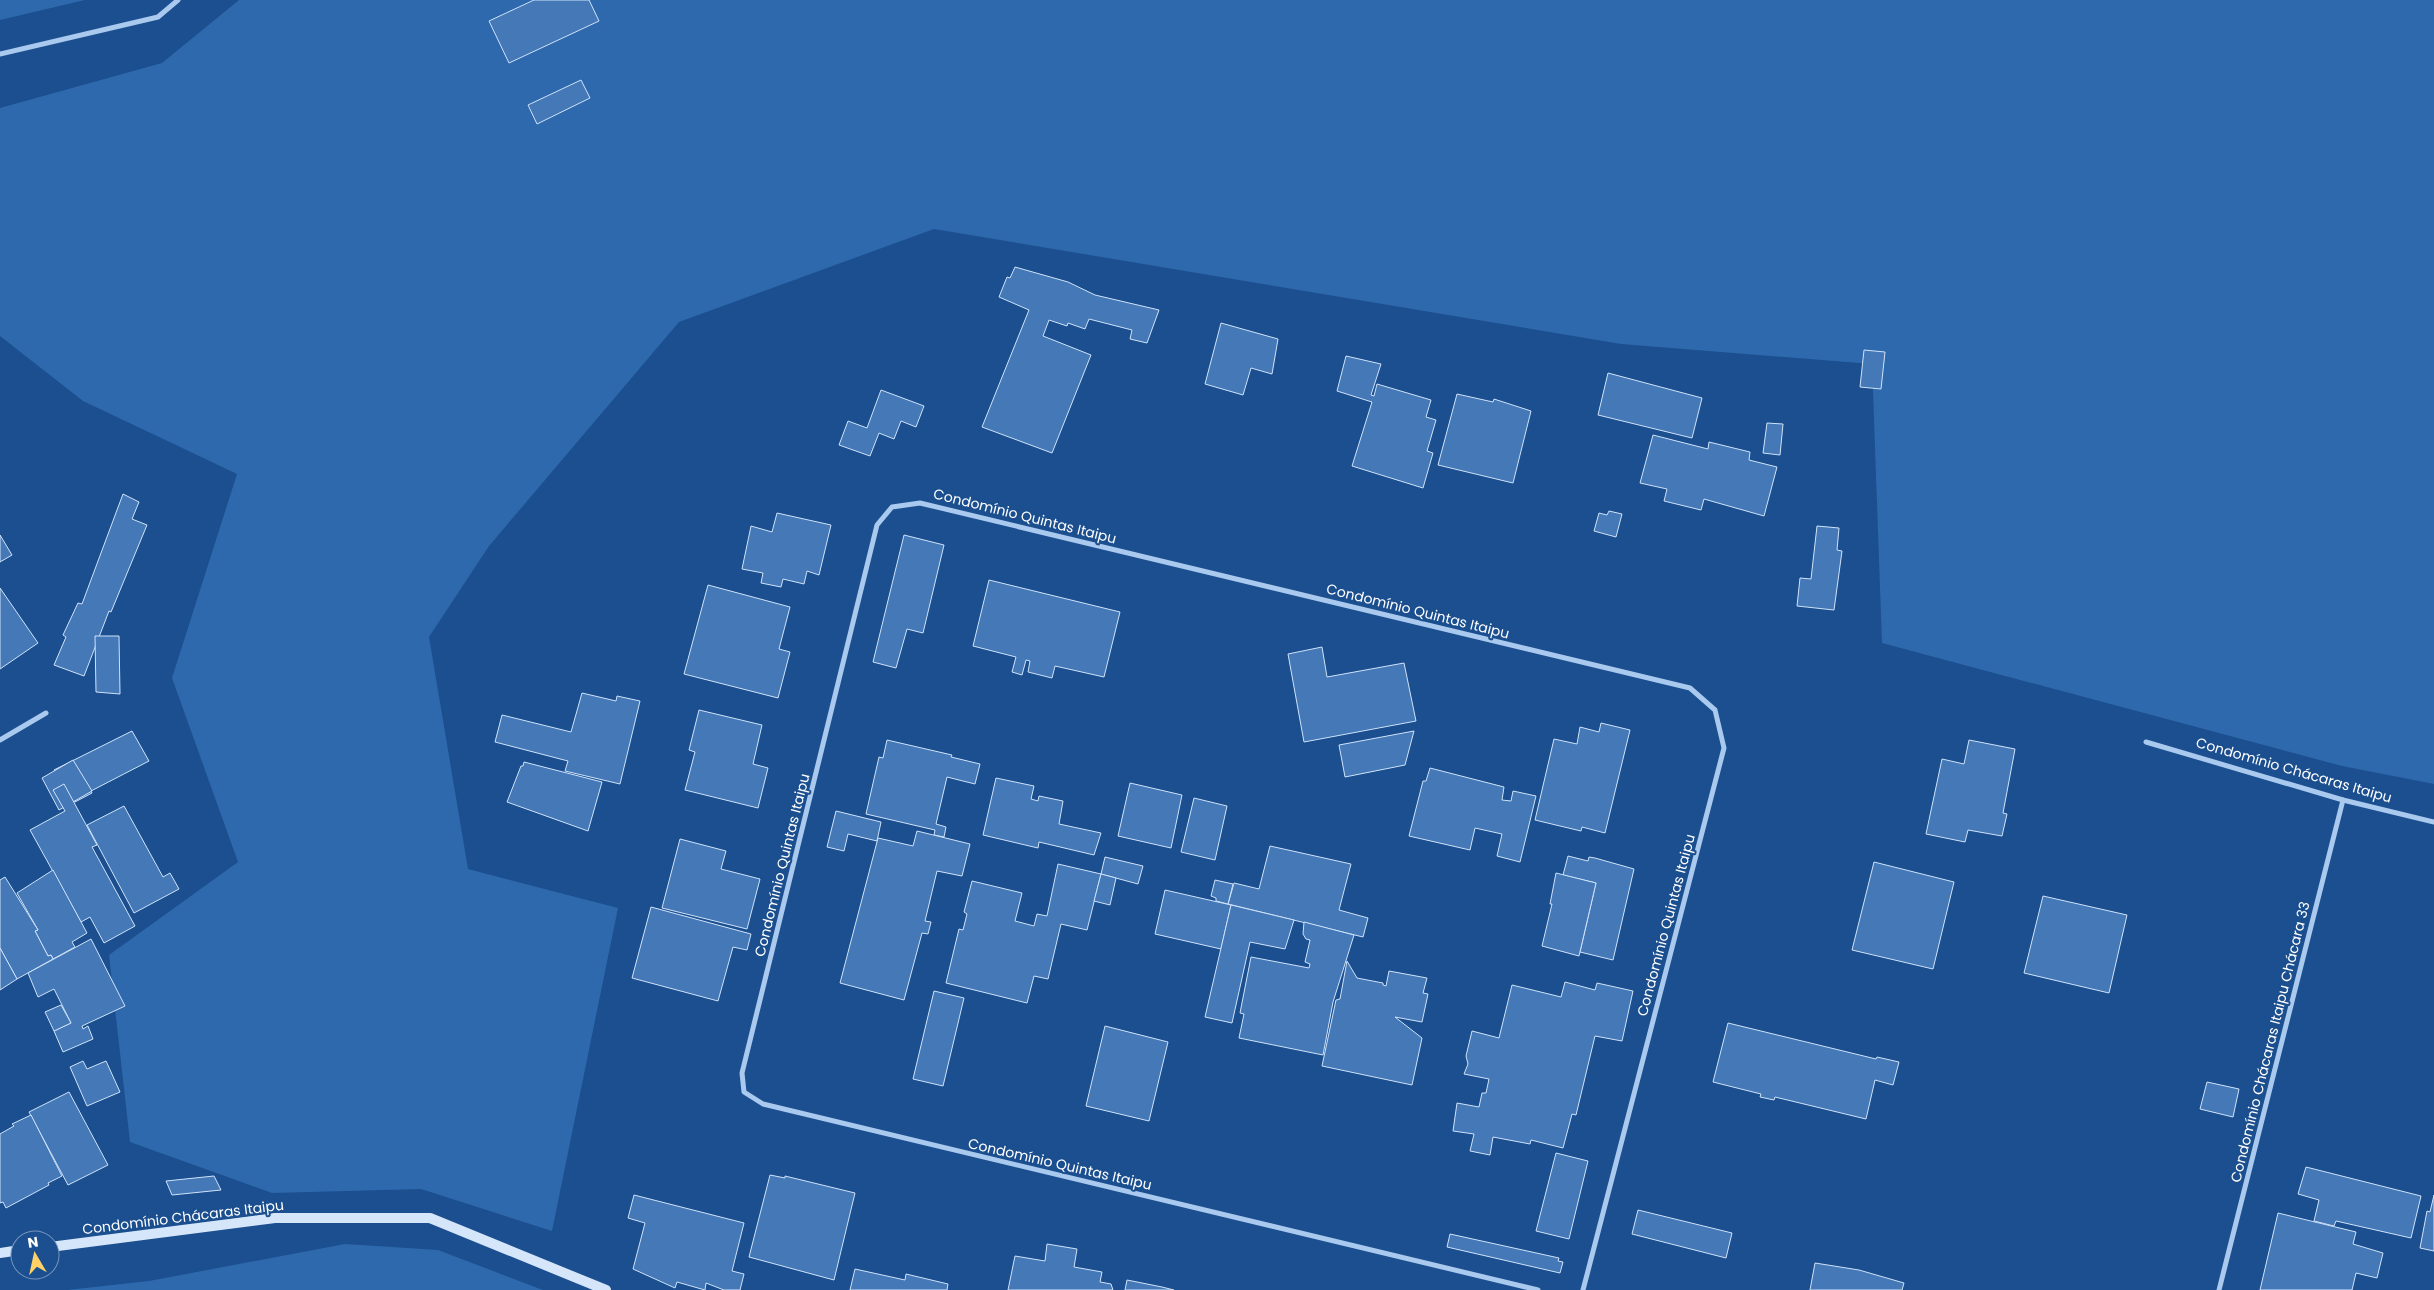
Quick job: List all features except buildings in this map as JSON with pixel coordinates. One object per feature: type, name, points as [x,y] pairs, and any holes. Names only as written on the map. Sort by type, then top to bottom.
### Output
[{"type":"street","points":[[0,54],[158,17],[178,0]]},
{"type":"street","name":"Condomínio Quintas Itaipu","points":[[1538,1290],[763,1104],[744,1092],[742,1073],[877,525],[892,507],[920,502],[1690,688],[1715,710],[1724,748],[1582,1290]]},
{"type":"street","points":[[0,740],[46,713]]},
{"type":"street","name":"Condomínio Chácaras Itaipu","points":[[2146,742],[2343,800],[2434,822]]},
{"type":"street","name":"Condomínio Chácaras Itaipu Chácara 33","points":[[2219,1290],[2343,800]]},
{"type":"street","name":"Condomínio Chácaras Itaipu","points":[[60,1245],[275,1218],[430,1218],[606,1290]]},
{"type":"shaded area","points":[[0,0],[85,0],[0,20]]},
{"type":"shaded area","points":[[239,0],[2434,0],[2434,784],[2342,766],[1882,643],[1872,364],[1621,344],[934,229],[679,322],[489,546],[429,637],[468,869],[618,908],[552,1231],[421,1189],[272,1193],[130,1142],[109,955],[238,862],[172,678],[237,474],[83,401],[0,336],[0,108],[162,63]]},
{"type":"shaded area","points":[[345,1244],[438,1250],[543,1290],[67,1290],[149,1281]]}]
